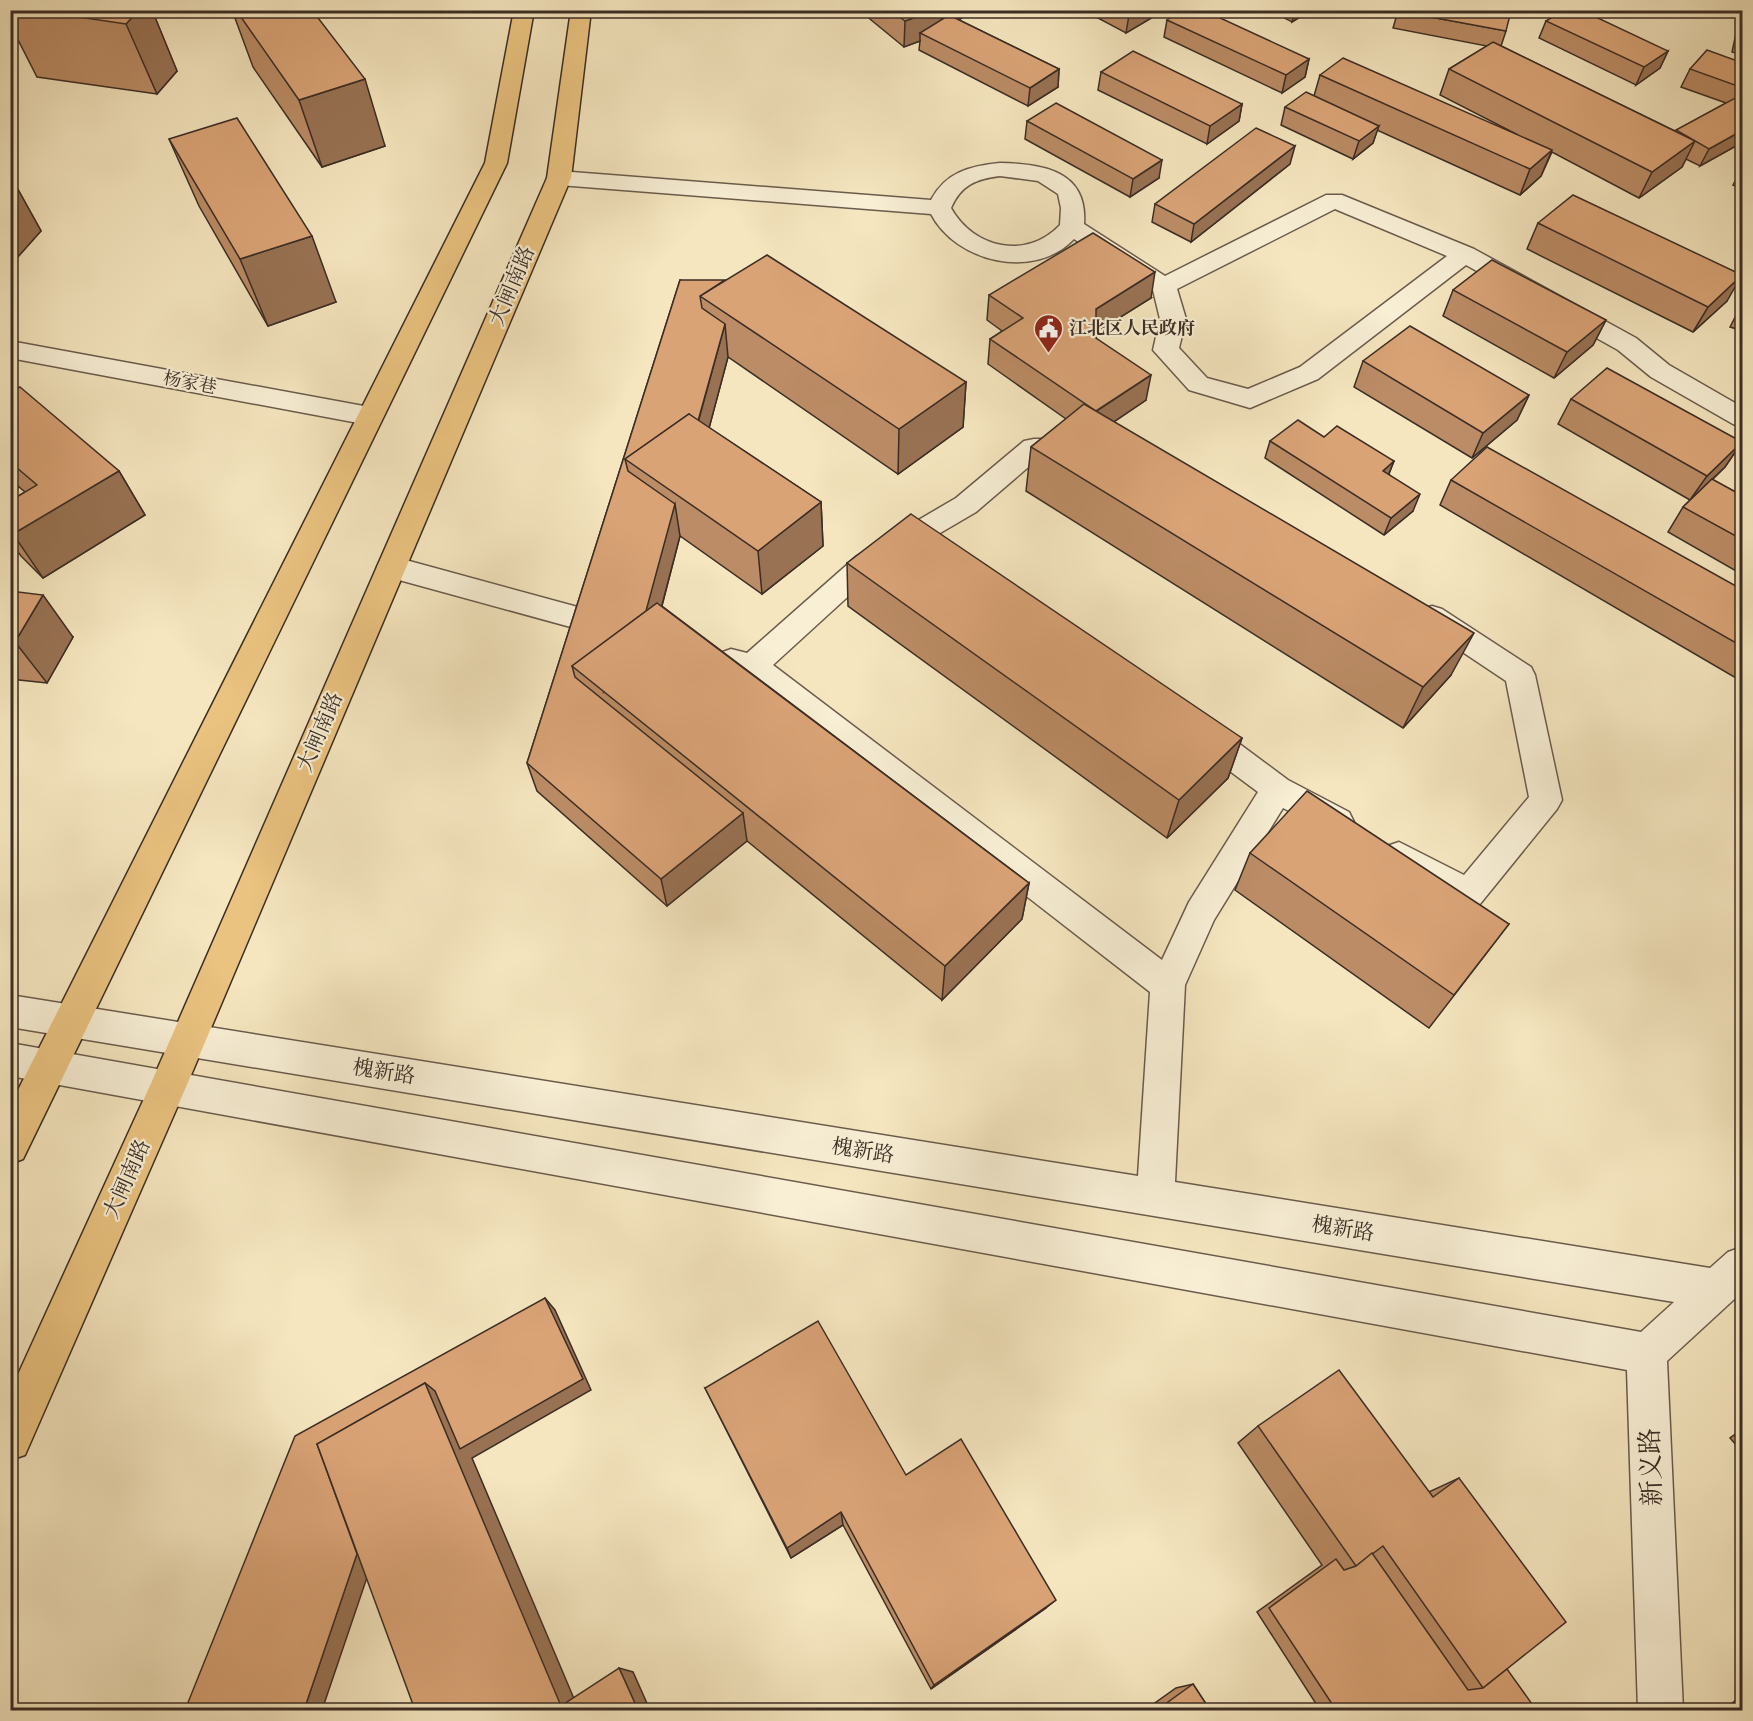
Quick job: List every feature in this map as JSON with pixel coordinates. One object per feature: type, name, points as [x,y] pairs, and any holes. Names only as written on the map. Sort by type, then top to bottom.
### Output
[{"type":"main road","points":[[10,1146],[496,163],[524,10]]},
{"type":"main road","name":"大闸南路","points":[[10,1440],[189,1040],[559,178],[581,10]]},
{"type":"street","points":[[1013,169],[1048,178],[1067,190],[1074,207],[1072,226],[1065,237],[1048,247],[1007,254],[983,249],[960,238],[945,224],[939,208],[946,193],[961,179],[982,171],[1013,169]]},
{"type":"street","points":[[559,178],[939,208]]},
{"type":"street","points":[[1164,286],[1334,200],[1465,254],[1627,344],[1660,371],[1743,418]]},
{"type":"street","points":[[1072,226],[1164,286],[1173,319],[1166,350],[1198,384],[1250,399],[1309,373],[1465,254]]},
{"type":"street","name":"杨家巷","points":[[10,349],[369,416]]},
{"type":"street","points":[[752,666],[867,563],[966,505],[1034,448],[1100,448]]},
{"type":"street","points":[[924,530],[953,550]]},
{"type":"street","points":[[391,567],[651,639]]},
{"type":"street","points":[[1172,712],[1277,789],[1468,894],[1546,800],[1520,675],[1405,599]]},
{"type":"street","points":[[707,654],[752,666],[1168,985]]},
{"type":"street","points":[[1155,1198],[1168,985],[1201,912],[1277,789]]},
{"type":"street","name":"槐新路","points":[[10,1011],[1155,1198],[1729,1278]]},
{"type":"street","points":[[10,1059],[1647,1353],[1729,1278]]},
{"type":"street","name":"新义路","points":[[1647,1353],[1661,1710]]},
{"type":"building","points":[[31,10],[139,10],[126,24]]},
{"type":"building","points":[[236,10],[312,10],[365,79],[299,100]]},
{"type":"building","points":[[891,10],[935,10],[905,21]]},
{"type":"building","points":[[1120,10],[1136,10],[1129,15]]},
{"type":"building","points":[[1181,10],[1203,10],[1309,59],[1286,75],[1167,20]]},
{"type":"building","points":[[1563,10],[1581,10],[1668,51],[1644,67],[1546,21]]},
{"type":"building","points":[[1398,11],[1511,11],[1506,31]]},
{"type":"building","points":[[949,15],[1059,69],[1030,88],[920,33]]},
{"type":"building","points":[[1493,42],[1695,141],[1652,172],[1449,69]]},
{"type":"building","points":[[1707,50],[1743,63],[1743,88],[1690,69]]},
{"type":"building","points":[[1133,51],[1242,104],[1210,126],[1101,72]]},
{"type":"building","points":[[1343,58],[1552,150],[1530,169],[1320,75]]},
{"type":"building","points":[[1306,92],[1379,126],[1359,141],[1285,107]]},
{"type":"building","points":[[1737,97],[1743,100],[1743,130],[1709,149],[1676,130]]},
{"type":"building","points":[[1056,103],[1162,160],[1133,179],[1027,121]]},
{"type":"building","points":[[237,118],[312,236],[240,259],[169,139]]},
{"type":"building","points":[[1256,128],[1295,146],[1194,224],[1155,204]]},
{"type":"building","points":[[1573,195],[1742,275],[1708,307],[1538,223]]},
{"type":"building","name":"江北区人民政府","points":[[1093,233],[1155,272],[1096,309],[1096,338],[1151,375],[1096,411],[990,339],[1023,318],[989,295]]},
{"type":"building","points":[[767,255],[966,382],[899,429],[700,296]]},
{"type":"building","points":[[1492,260],[1606,320],[1567,352],[1453,290]]},
{"type":"building","points":[[680,280],[725,280],[700,296],[702,308],[725,324],[698,421],[689,414],[625,459],[628,471],[675,504],[646,611],[572,666],[575,677],[743,813],[661,879],[527,763]]},
{"type":"building","points":[[1410,326],[1529,395],[1483,433],[1363,361]]},
{"type":"building","points":[[1607,368],[1742,442],[1707,476],[1571,399]]},
{"type":"building","points":[[20,387],[119,471],[13,534],[10,532],[10,501],[37,485],[10,462],[10,392]]},
{"type":"building","points":[[1084,404],[1474,633],[1423,687],[1031,447]]},
{"type":"building","points":[[689,414],[821,502],[758,551],[625,459]]},
{"type":"building","points":[[1298,420],[1324,437],[1337,426],[1394,461],[1383,471],[1420,494],[1391,518],[1270,441]]},
{"type":"building","points":[[1487,447],[1743,590],[1743,647],[1451,480]]},
{"type":"building","points":[[1712,479],[1743,496],[1743,540],[1683,507]]},
{"type":"building","points":[[911,514],[1242,738],[1179,800],[847,563]]},
{"type":"building","points":[[10,591],[43,595],[15,642],[10,641]]},
{"type":"building","points":[[657,603],[1029,883],[945,966],[572,666]]},
{"type":"building","points":[[1307,791],[1509,924],[1454,995],[1250,853]]},
{"type":"building","points":[[545,1298],[583,1379],[460,1449],[435,1391],[425,1383],[317,1444],[357,1554],[304,1710],[185,1710],[295,1436]]},
{"type":"building","points":[[818,1321],[906,1475],[961,1439],[1056,1600],[934,1685],[841,1512],[787,1548],[705,1388]]},
{"type":"building","points":[[1339,1370],[1433,1497],[1459,1478],[1566,1622],[1483,1688],[1383,1546],[1356,1566],[1258,1426]]},
{"type":"building","points":[[425,1383],[561,1706],[619,1668],[638,1710],[415,1710],[317,1444]]},
{"type":"building","points":[[1372,1553],[1468,1690],[1483,1688],[1507,1669],[1532,1704],[1524,1710],[1336,1710],[1269,1608],[1336,1559],[1344,1570],[1356,1566]]},
{"type":"building","points":[[1193,1684],[1210,1710],[1157,1710]]},
{"type":"place","name":"江北区人民政府","points":[[1048,354]]}]
